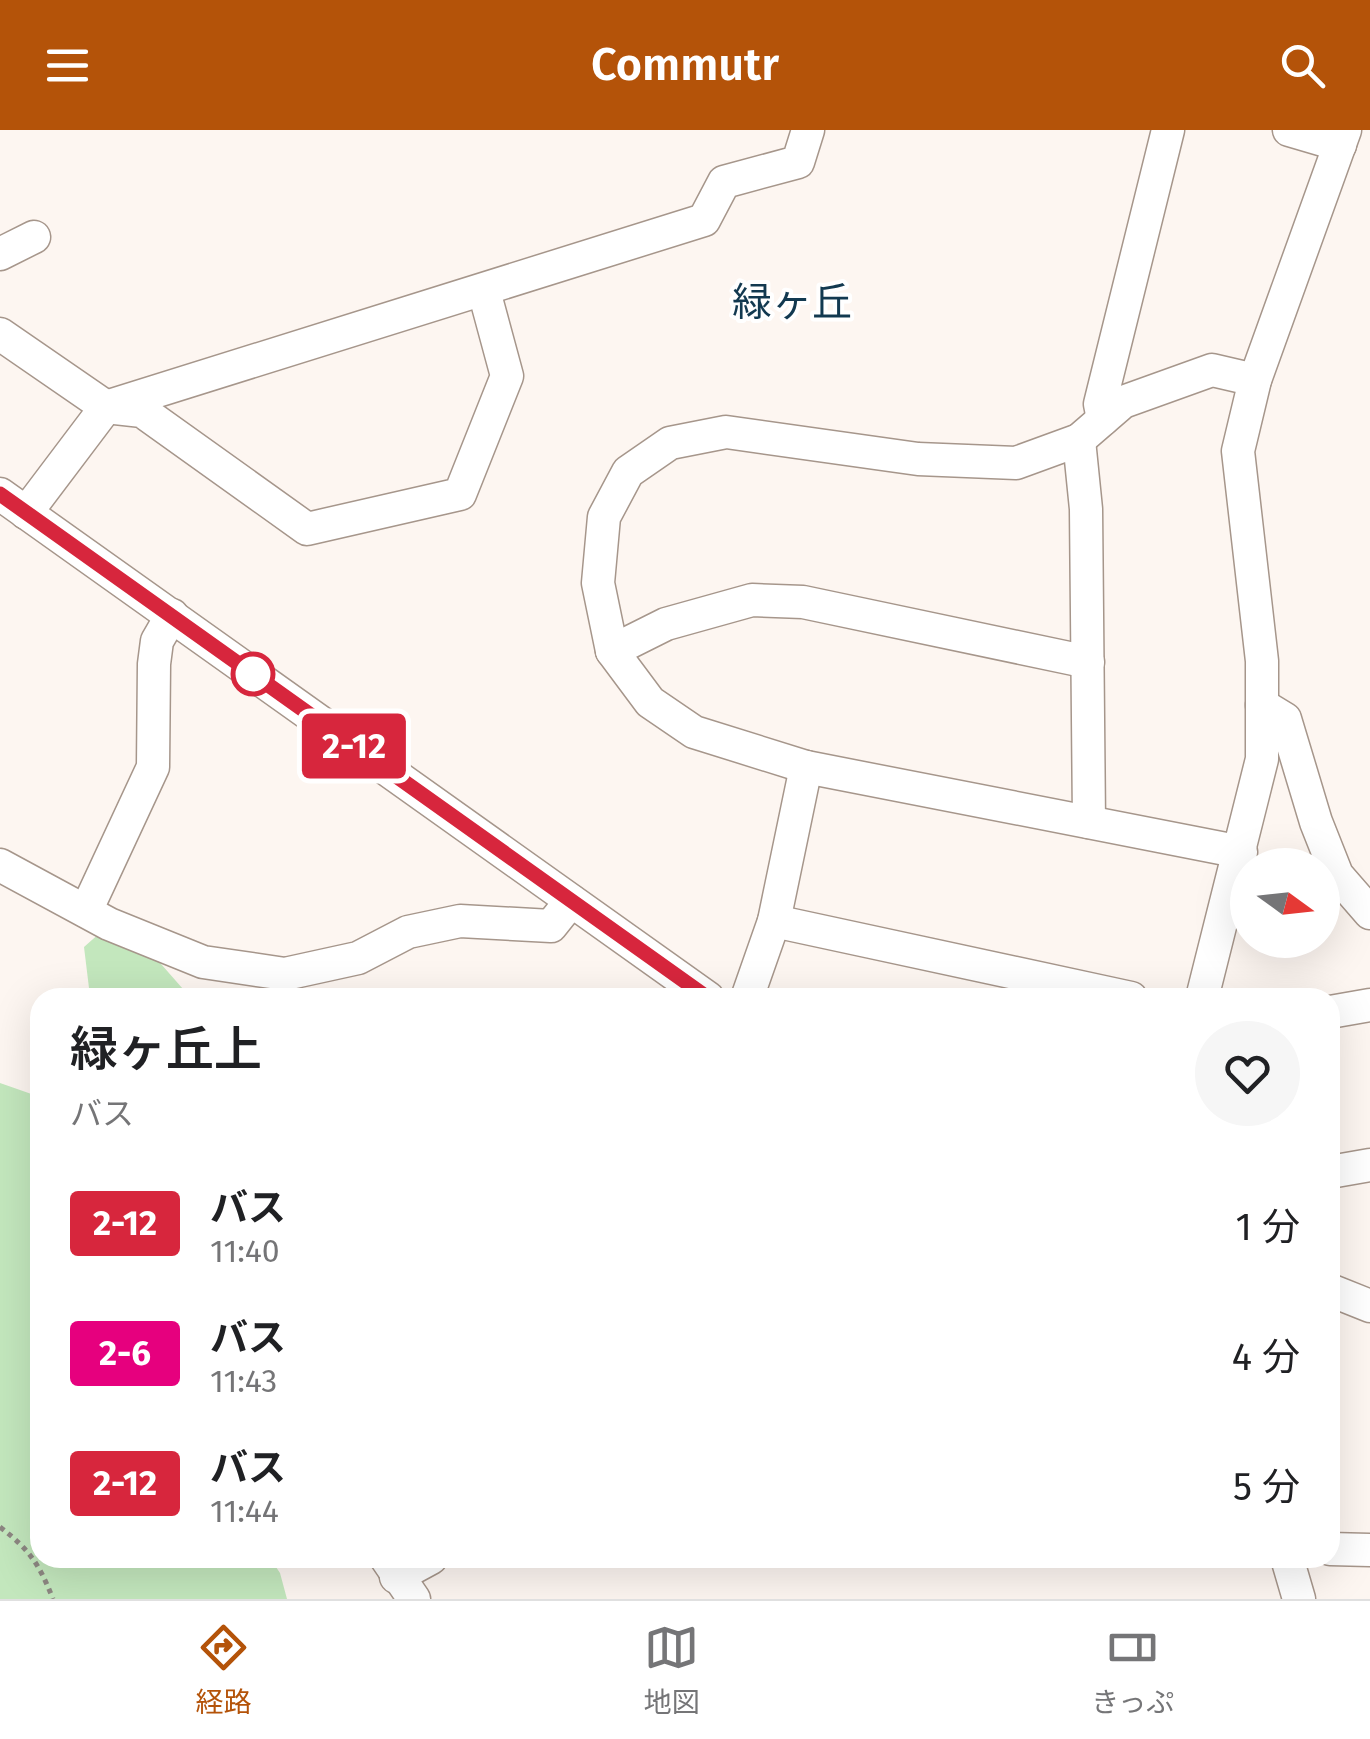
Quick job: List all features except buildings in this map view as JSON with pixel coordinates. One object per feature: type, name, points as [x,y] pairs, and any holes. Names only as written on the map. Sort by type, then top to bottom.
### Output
[{"type":"street","points":[[694,988],[13,503],[106,407],[704,220],[724,182],[798,162],[808,130]]},
{"type":"street","points":[[1089,822],[1086,509],[1091,430],[1168,130]]},
{"type":"street","points":[[1242,848],[1262,759],[1262,662],[1238,451],[1256,380],[1342,138],[1289,130]]},
{"type":"street","points":[[0,254],[34,237]]},
{"type":"street","points":[[0,334],[106,407],[142,412],[307,530],[460,494],[507,376],[484,290]]},
{"type":"street","points":[[1230,850],[806,767],[694,732],[650,702],[612,651],[598,583],[604,517],[628,472],[670,443],[726,432],[918,458],[1016,462],[1091,430],[1122,402],[1212,370],[1256,380]]},
{"type":"street","points":[[612,651],[666,624],[752,600],[802,602],[1088,662]]},
{"type":"street","points":[[86,911],[153,768],[154,664],[157,640],[172,615]]},
{"type":"street","points":[[1262,705],[1285,719],[1336,875],[1370,912]]},
{"type":"street","points":[[750,988],[774,920],[806,767]]},
{"type":"street","points":[[0,865],[86,911],[203,962],[285,974],[358,958],[408,932],[460,921],[551,926],[571,900]]},
{"type":"street","points":[[1205,988],[1230,893]]},
{"type":"street","points":[[774,920],[1085,988]]},
{"type":"street","points":[[1340,1010],[1370,1006]]},
{"type":"street","points":[[1340,1170],[1370,1165]]},
{"type":"street","points":[[1340,1294],[1370,1306]]},
{"type":"street","points":[[1340,1549],[1370,1550]]},
{"type":"street","points":[[1290,1568],[1298,1599]]},
{"type":"path","points":[[0,1527],[30,1552]]},
{"type":"path","points":[[40,1568],[53,1599]]},
{"type":"green space","points":[[101,932],[154,956],[182,988],[89,988],[84,947]]},
{"type":"green space","points":[[0,1083],[30,1094],[30,1568],[277,1568],[287,1599],[0,1599]]},
{"type":"bus line","name":"2-12","points":[[0,494],[694,988]]},
{"type":"district","name":"緑ヶ丘","points":[[792,303]]}]
